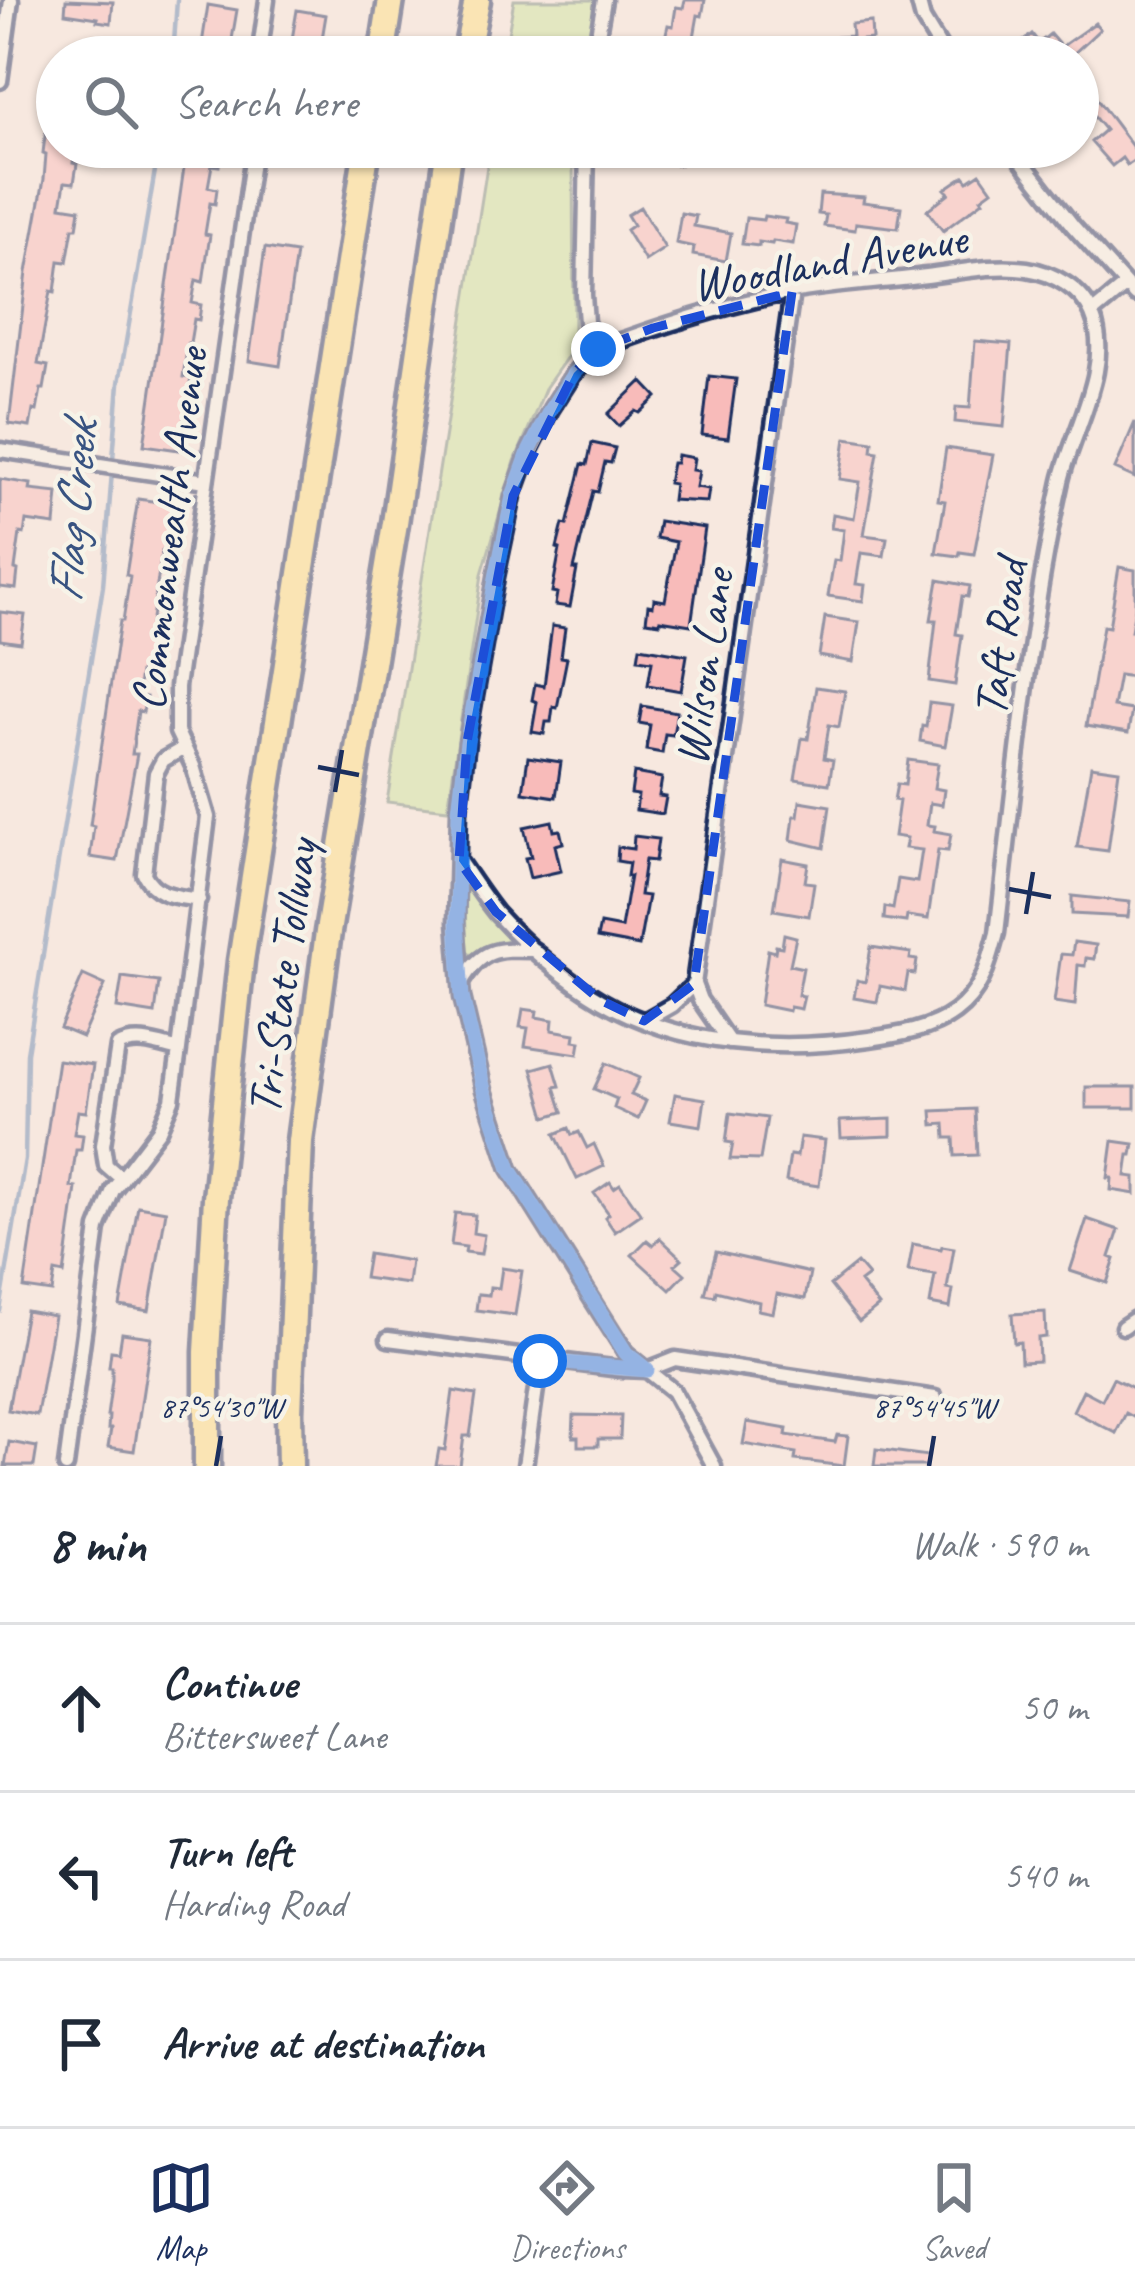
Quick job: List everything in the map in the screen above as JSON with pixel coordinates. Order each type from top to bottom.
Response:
[{"type":"highway","points":[[385,36],[391,0]]},
{"type":"highway","points":[[470,36],[477,0]]},
{"type":"highway","name":"Tri-State Tollway","points":[[207,1466],[207,1352],[216,1198],[241,961],[364,168]]},
{"type":"highway","name":"Tri-State Tollway","points":[[290,1466],[300,1141],[446,168]]},
{"type":"street","points":[[0,81],[11,0]]},
{"type":"street","points":[[262,36],[267,0]]},
{"type":"street","points":[[598,36],[604,0]]},
{"type":"street","points":[[918,0],[933,36]]},
{"type":"street","name":"Commonwealth Avenue","points":[[66,1466],[98,1228],[113,1190],[159,1130],[172,1100],[208,817],[194,766],[177,732],[176,687],[251,168]]},
{"type":"street","points":[[587,168],[584,295],[586,322],[598,349],[574,373],[550,410],[513,496],[467,742],[459,811],[461,983],[484,1090],[510,1169],[626,1353],[673,1391],[714,1466]]},
{"type":"street","points":[[1027,168],[1130,290],[1092,314]]},
{"type":"street","name":"Woodland Avenue","points":[[598,349],[653,328],[792,292],[1004,267],[1058,279],[1075,290],[1092,314]]},
{"type":"street","name":"Wilson Lane","points":[[694,984],[792,292]]},
{"type":"street","name":"Taft Road","points":[[729,1043],[824,1046],[912,1033],[956,1012],[985,979],[998,933],[1034,624],[1062,477],[1098,362],[1092,314]]},
{"type":"street","points":[[0,451],[206,481]]},
{"type":"street","points":[[184,748],[163,760],[156,773],[144,874],[150,887],[162,893],[199,899]]},
{"type":"street","points":[[459,861],[496,912],[600,1000],[644,1021],[729,1043]]},
{"type":"street","points":[[461,983],[480,957],[492,951],[536,950]]},
{"type":"street","points":[[644,1021],[672,1005],[694,984],[729,1043]]},
{"type":"street","points":[[122,1179],[106,1165],[103,1145],[118,1046],[128,1041],[179,1049]]},
{"type":"street","points":[[388,1340],[647,1370],[675,1359],[935,1398]]},
{"type":"street","points":[[525,1466],[540,1361]]},
{"type":"highlighted area","points":[[792,292],[725,766],[694,984],[644,1021],[600,1000],[496,912],[459,861],[467,742],[513,496],[574,373],[598,349],[653,328]]},
{"type":"green space","points":[[514,0],[596,0],[590,36],[508,36]]},
{"type":"green space","points":[[487,168],[573,168],[574,347],[546,387],[515,461],[482,574],[448,809],[387,802]]},
{"type":"green space","points":[[466,882],[511,939],[471,955],[467,952]]},
{"type":"building","points":[[66,0],[113,2],[111,23],[65,13]]},
{"type":"building","points":[[685,0],[705,0],[694,36],[665,36],[668,25],[673,26],[676,7],[683,8]]},
{"type":"building","points":[[208,5],[237,10],[233,36],[203,36]]},
{"type":"building","points":[[297,10],[326,15],[322,36],[293,36]]},
{"type":"building","points":[[871,22],[872,36],[852,36],[851,24]]},
{"type":"building","points":[[1095,23],[1100,29],[1092,36],[1077,36]]},
{"type":"building","points":[[1099,102],[1135,150],[1135,160],[1127,165],[1122,158],[1112,166],[1099,151],[1099,135],[1105,130],[1099,123]]},
{"type":"building","points":[[45,168],[76,168],[74,183],[65,182],[61,206],[80,209],[67,262],[59,261],[55,292],[51,291],[38,364],[48,366],[30,427],[9,424],[27,272]]},
{"type":"building","points":[[184,168],[211,168],[208,187],[217,189],[205,234],[210,235],[203,282],[196,280],[192,303],[201,305],[188,343],[183,377],[191,378],[179,450],[144,445]]},
{"type":"building","points":[[980,173],[992,190],[943,231],[927,210],[949,193],[945,189],[964,176],[968,181]]},
{"type":"building","points":[[820,194],[864,197],[863,202],[901,207],[898,228],[856,223],[855,230],[824,226],[826,215],[818,214]]},
{"type":"building","points":[[640,207],[665,248],[645,261],[626,230],[633,225],[627,215]]},
{"type":"building","points":[[681,213],[696,216],[694,226],[731,233],[726,261],[693,255],[694,247],[676,243]]},
{"type":"building","points":[[764,216],[796,225],[793,244],[742,244],[746,218],[763,220]]},
{"type":"building","points":[[265,248],[296,253],[280,366],[249,361]]},
{"type":"building","points":[[975,341],[1011,344],[1004,427],[955,422],[956,407],[970,408]]},
{"type":"building","points":[[709,376],[736,379],[728,438],[702,435]]},
{"type":"building","points":[[642,381],[657,397],[619,426],[608,414]]},
{"type":"building","points":[[1135,422],[1135,478],[1115,469]]},
{"type":"building","points":[[846,438],[873,442],[872,451],[878,452],[864,535],[887,538],[884,556],[861,553],[856,584],[865,585],[863,601],[828,596],[844,530],[831,528],[833,514],[854,518],[860,482],[840,479]]},
{"type":"building","points":[[592,443],[615,448],[611,463],[605,462],[598,492],[593,491],[570,607],[555,605],[557,548]]},
{"type":"building","points":[[946,448],[993,455],[974,554],[936,553],[945,501],[938,500]]},
{"type":"building","points":[[677,455],[694,458],[692,470],[699,471],[696,487],[709,489],[707,502],[672,500],[674,484],[668,483]]},
{"type":"building","points":[[0,479],[31,484],[30,490],[58,493],[55,525],[26,521],[24,534],[20,533],[16,589],[0,587]]},
{"type":"building","points":[[138,499],[173,504],[151,625],[155,626],[148,673],[140,672],[137,696],[146,697],[143,712],[138,711],[132,754],[137,754],[117,861],[90,857],[94,826],[90,825]]},
{"type":"building","points":[[659,521],[705,528],[691,625],[646,621],[648,605],[653,606],[654,599],[665,601],[676,542],[656,538]]},
{"type":"building","points":[[1119,567],[1135,570],[1131,631],[1135,631],[1135,672],[1134,677],[1119,675],[1113,707],[1132,710],[1128,733],[1086,726],[1103,626],[1109,627]]},
{"type":"building","points":[[938,580],[970,586],[968,597],[962,596],[956,634],[962,635],[955,685],[929,681]]},
{"type":"building","points":[[0,612],[25,615],[21,643],[0,640]]},
{"type":"building","points":[[825,617],[859,622],[853,662],[819,656]]},
{"type":"building","points":[[552,626],[565,628],[561,657],[567,658],[557,708],[553,707],[544,734],[532,732],[537,702],[532,700],[535,684],[544,686]]},
{"type":"building","points":[[640,647],[687,655],[681,691],[648,685],[652,661],[638,659]]},
{"type":"building","points":[[816,687],[845,691],[839,727],[829,725],[824,758],[833,760],[829,784],[795,779],[802,738],[808,739]]},
{"type":"building","points":[[929,703],[952,706],[945,746],[920,741]]},
{"type":"building","points":[[642,706],[677,712],[673,735],[665,734],[662,753],[646,750],[650,725],[639,723]]},
{"type":"building","points":[[528,757],[561,762],[556,797],[523,792]]},
{"type":"building","points":[[908,760],[938,764],[934,788],[944,790],[942,805],[930,803],[927,825],[951,834],[948,851],[938,850],[928,919],[907,916],[906,922],[884,919],[885,907],[893,909],[898,879],[917,882],[922,850],[905,848],[907,838],[894,836],[899,801],[894,800],[897,784],[905,785]]},
{"type":"building","points":[[1091,766],[1119,770],[1108,851],[1077,847]]},
{"type":"building","points":[[634,773],[662,778],[663,814],[636,810],[638,795],[631,794]]},
{"type":"building","points":[[800,801],[830,806],[824,848],[791,840]]},
{"type":"building","points":[[552,821],[563,843],[555,845],[561,871],[530,878],[524,827]]},
{"type":"building","points":[[634,836],[658,839],[655,861],[645,860],[640,895],[648,896],[639,946],[597,938],[600,924],[621,928],[630,876],[629,863],[617,861],[618,847],[633,849]]},
{"type":"building","points":[[782,859],[808,864],[805,882],[814,883],[809,916],[774,910]]},
{"type":"building","points":[[1072,896],[1130,902],[1128,917],[1072,914]]},
{"type":"building","points":[[784,934],[796,937],[790,965],[803,968],[798,995],[804,996],[801,1009],[790,1007],[789,1011],[760,1005],[768,950],[782,947]]},
{"type":"building","points":[[1074,942],[1096,945],[1094,959],[1086,958],[1085,966],[1078,965],[1075,1005],[1054,1002],[1061,954],[1072,955]]},
{"type":"building","points":[[871,947],[911,953],[910,959],[917,960],[915,974],[908,973],[905,991],[880,986],[877,1002],[854,998],[857,980],[865,982]]},
{"type":"building","points":[[83,975],[105,985],[82,1037],[60,1028]]},
{"type":"building","points":[[122,977],[159,982],[155,1014],[117,1008]]},
{"type":"building","points":[[523,1009],[553,1020],[552,1030],[575,1034],[574,1041],[580,1042],[578,1054],[525,1046],[528,1028],[520,1027]]},
{"type":"building","points":[[58,1060],[93,1065],[86,1112],[78,1111],[74,1134],[83,1135],[81,1150],[76,1150],[71,1187],[76,1188],[64,1274],[55,1272],[52,1292],[24,1288]]},
{"type":"building","points":[[553,1063],[563,1112],[546,1117],[532,1069]]},
{"type":"building","points":[[606,1063],[639,1078],[631,1095],[646,1101],[638,1119],[614,1108],[617,1099],[594,1089]]},
{"type":"building","points":[[1086,1087],[1135,1087],[1135,1108],[1086,1108]]},
{"type":"building","points":[[675,1094],[705,1099],[701,1126],[670,1121]]},
{"type":"building","points":[[975,1109],[977,1155],[955,1156],[954,1138],[946,1138],[945,1124],[933,1125],[932,1111]]},
{"type":"building","points":[[730,1113],[767,1118],[760,1160],[730,1159],[733,1143],[726,1142]]},
{"type":"building","points":[[891,1119],[891,1136],[841,1138],[840,1121]]},
{"type":"building","points":[[569,1128],[572,1135],[579,1132],[587,1148],[594,1144],[604,1166],[577,1179],[555,1134]]},
{"type":"building","points":[[800,1137],[825,1140],[819,1186],[786,1181],[790,1155],[797,1156]]},
{"type":"building","points":[[1113,1141],[1134,1144],[1126,1176],[1135,1177],[1135,1194],[1111,1190]]},
{"type":"building","points":[[610,1182],[614,1188],[620,1184],[641,1214],[615,1232],[594,1193]]},
{"type":"building","points":[[138,1206],[166,1211],[149,1311],[120,1306]]},
{"type":"building","points":[[455,1213],[475,1215],[473,1233],[484,1235],[481,1254],[451,1245]]},
{"type":"building","points":[[1087,1219],[1119,1230],[1107,1283],[1070,1271]]},
{"type":"building","points":[[660,1238],[682,1259],[675,1265],[685,1274],[670,1290],[632,1255],[647,1240],[653,1245]]},
{"type":"building","points":[[913,1244],[954,1248],[947,1289],[953,1290],[950,1308],[930,1304],[935,1275],[908,1271]]},
{"type":"building","points":[[716,1252],[810,1273],[805,1299],[777,1294],[773,1313],[758,1310],[759,1302],[716,1291],[715,1296],[705,1294]]},
{"type":"building","points":[[368,1254],[411,1261],[408,1284],[364,1278]]},
{"type":"building","points":[[857,1263],[868,1276],[860,1282],[879,1306],[859,1322],[830,1285]]},
{"type":"building","points":[[502,1268],[522,1271],[515,1315],[476,1310],[478,1294],[489,1295],[490,1287],[499,1288]]},
{"type":"building","points":[[26,1311],[54,1316],[37,1415],[8,1410]]},
{"type":"building","points":[[1045,1312],[1046,1337],[1038,1338],[1039,1361],[1021,1362],[1012,1314]]},
{"type":"building","points":[[122,1333],[151,1337],[134,1451],[108,1447],[109,1367],[111,1351],[119,1352]]},
{"type":"building","points":[[1113,1378],[1135,1389],[1135,1418],[1126,1413],[1116,1433],[1073,1411],[1083,1390],[1102,1400]]},
{"type":"building","points":[[453,1391],[476,1395],[470,1436],[464,1436],[460,1466],[436,1466],[439,1449],[445,1450]]},
{"type":"building","points":[[574,1415],[621,1416],[620,1439],[598,1439],[598,1446],[578,1446],[578,1437],[573,1437]]},
{"type":"building","points":[[747,1422],[787,1429],[786,1435],[835,1442],[837,1435],[848,1436],[844,1466],[795,1460],[796,1453],[743,1444]]},
{"type":"building","points":[[9,1442],[37,1447],[34,1466],[5,1466]]},
{"type":"building","points":[[876,1449],[928,1456],[926,1466],[874,1466]]},
{"type":"waterway","name":"Flag Creek","points":[[174,36],[177,0]]},
{"type":"waterway","name":"Flag Creek","points":[[0,1311],[25,1159],[27,1053],[103,586],[119,383],[155,168]]},
{"type":"route","points":[[540,1361],[647,1370],[626,1353],[510,1169],[484,1090],[462,997],[457,922],[459,811],[480,663],[513,496],[550,410],[574,373],[598,349]]}]
